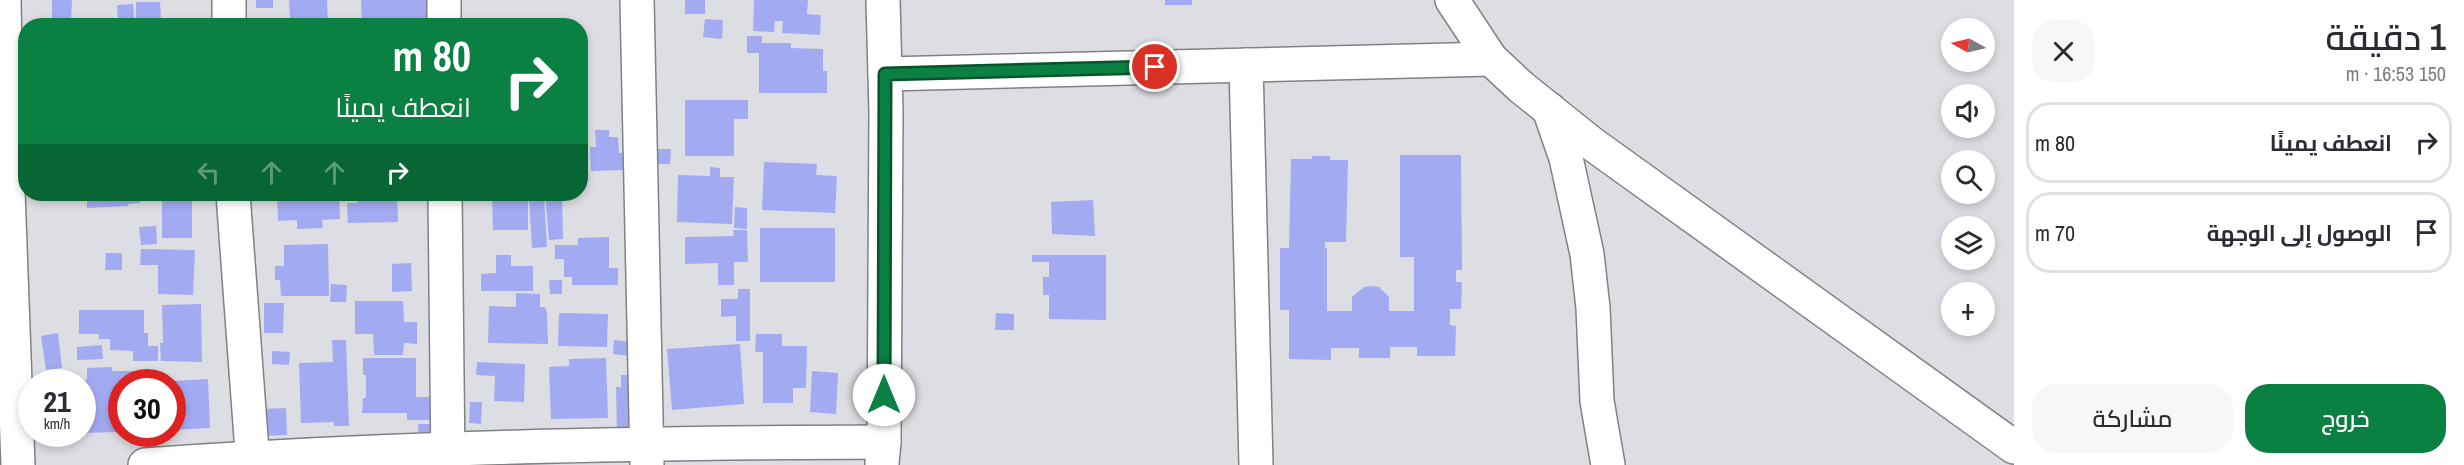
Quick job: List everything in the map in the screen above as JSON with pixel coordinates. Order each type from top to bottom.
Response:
[{"type":"street","points":[[229,0],[229,18]]},
{"type":"street","points":[[444,0],[444,18]]},
{"type":"street","points":[[637,0],[647,454]]},
{"type":"street","points":[[146,465],[647,454],[883,454],[885,74],[883,0]]},
{"type":"street","points":[[1452,0],[1491,59],[1521,87],[1591,143],[2014,447]]},
{"type":"street","points":[[3,3],[18,465]]},
{"type":"street","points":[[885,74],[1491,59]]},
{"type":"street","points":[[1245,65],[1256,465]]},
{"type":"street","points":[[1549,109],[1566,158],[1587,254],[1593,308],[1598,401],[1608,465]]},
{"type":"street","points":[[234,201],[253,461]]},
{"type":"street","points":[[445,201],[447,458]]},
{"type":"building","points":[[52,0],[72,0],[71,18],[52,18]]},
{"type":"building","points":[[256,0],[273,0],[273,8],[256,8]]},
{"type":"building","points":[[289,0],[327,0],[328,18],[290,18]]},
{"type":"building","points":[[361,0],[431,0],[432,18],[362,18]]},
{"type":"building","points":[[685,0],[705,0],[705,14],[685,14]]},
{"type":"building","points":[[754,0],[808,0],[807,14],[821,15],[820,35],[782,33],[783,21],[775,21],[774,32],[753,31]]},
{"type":"building","points":[[1165,0],[1192,0],[1192,5],[1165,5]]},
{"type":"building","points":[[136,2],[160,2],[161,18],[136,18]]},
{"type":"building","points":[[133,4],[134,18],[118,18],[117,5]]},
{"type":"building","points":[[705,19],[723,20],[722,39],[703,37]]},
{"type":"building","points":[[747,36],[762,36],[762,43],[791,43],[791,48],[823,49],[823,71],[827,71],[827,93],[759,93],[759,53],[747,53]]},
{"type":"building","points":[[685,100],[748,100],[748,119],[734,119],[734,156],[685,156]]},
{"type":"building","points":[[595,130],[609,130],[609,137],[618,137],[619,153],[628,152],[628,170],[591,171],[590,147],[596,147]]},
{"type":"building","points":[[657,149],[671,149],[670,164],[656,164]]},
{"type":"building","points":[[1400,155],[1461,155],[1462,270],[1456,270],[1456,282],[1462,282],[1461,309],[1450,309],[1450,325],[1456,326],[1455,356],[1417,356],[1417,347],[1390,347],[1390,358],[1359,358],[1359,348],[1331,348],[1331,360],[1289,359],[1289,310],[1280,310],[1280,248],[1289,248],[1291,159],[1330,156],[1330,160],[1348,160],[1346,242],[1325,242],[1325,248],[1327,248],[1327,311],[1352,311],[1352,297],[1364,287],[1371,286],[1379,287],[1389,297],[1389,311],[1414,311],[1414,257],[1400,257]]},
{"type":"building","points":[[764,162],[817,164],[816,175],[837,176],[835,213],[762,210]]},
{"type":"building","points":[[710,167],[720,168],[720,177],[734,177],[732,224],[677,222],[678,175],[710,176]]},
{"type":"building","points":[[1093,200],[1095,236],[1052,234],[1051,202]]},
{"type":"building","points":[[87,201],[140,201],[140,203],[128,204],[128,206],[87,208]]},
{"type":"building","points":[[162,201],[192,201],[192,238],[162,238]]},
{"type":"building","points":[[277,201],[339,201],[340,219],[322,220],[323,228],[297,229],[297,220],[278,221]]},
{"type":"building","points":[[357,201],[397,201],[398,222],[348,223],[347,203],[357,203]]},
{"type":"building","points":[[492,201],[528,201],[528,230],[493,230]]},
{"type":"building","points":[[529,201],[544,201],[547,247],[532,248]]},
{"type":"building","points":[[546,201],[562,201],[563,239],[549,240]]},
{"type":"building","points":[[735,207],[747,208],[747,229],[734,228]]},
{"type":"building","points":[[156,226],[157,244],[141,245],[139,227]]},
{"type":"building","points":[[760,228],[835,228],[835,282],[760,282]]},
{"type":"building","points":[[733,230],[747,230],[748,262],[734,262],[734,285],[718,285],[718,263],[685,264],[685,237],[734,236]]},
{"type":"building","points":[[609,237],[609,268],[618,268],[618,285],[572,285],[572,277],[564,277],[564,259],[555,259],[555,245],[578,245],[578,238]]},
{"type":"building","points":[[328,244],[329,296],[281,296],[280,280],[275,280],[275,266],[284,266],[284,245]]},
{"type":"building","points":[[141,249],[195,250],[193,295],[158,294],[158,265],[140,265]]},
{"type":"building","points":[[106,253],[122,253],[122,270],[105,270]]},
{"type":"building","points":[[496,255],[511,255],[511,266],[533,266],[533,291],[481,291],[481,274],[496,273]]},
{"type":"building","points":[[1032,255],[1106,255],[1106,320],[1049,319],[1049,295],[1043,295],[1043,277],[1049,277],[1049,262],[1032,262]]},
{"type":"building","points":[[411,263],[412,291],[392,292],[392,264]]},
{"type":"building","points":[[549,280],[562,280],[562,294],[550,294]]},
{"type":"building","points":[[331,284],[347,285],[346,302],[330,302]]},
{"type":"building","points":[[738,289],[750,289],[750,341],[736,341],[736,316],[721,317],[721,299],[738,299]]},
{"type":"building","points":[[516,293],[540,294],[540,307],[545,307],[547,313],[548,344],[488,343],[489,306],[516,307]]},
{"type":"building","points":[[355,301],[403,301],[404,322],[417,322],[417,344],[404,343],[403,355],[374,355],[373,334],[355,334]]},
{"type":"building","points":[[264,303],[284,303],[283,333],[264,333]]},
{"type":"building","points":[[201,304],[202,362],[161,361],[162,305]]},
{"type":"building","points":[[79,310],[144,310],[144,333],[148,333],[148,346],[158,346],[158,361],[133,361],[133,351],[110,350],[110,339],[99,339],[99,334],[79,334]]},
{"type":"building","points":[[559,313],[608,314],[607,347],[558,346]]},
{"type":"building","points":[[996,313],[1014,314],[1014,330],[995,330]]},
{"type":"building","points":[[58,333],[62,368],[46,369],[41,336]]},
{"type":"building","points":[[756,334],[782,334],[782,346],[807,346],[806,388],[793,388],[793,403],[763,403],[763,352],[755,352]]},
{"type":"building","points":[[332,340],[346,340],[349,426],[334,426],[334,422],[301,423],[299,363],[333,362]]},
{"type":"building","points":[[614,340],[633,342],[631,356],[613,354]]},
{"type":"building","points":[[740,344],[744,404],[672,410],[667,349]]},
{"type":"building","points":[[102,345],[103,359],[77,360],[77,347]]},
{"type":"building","points":[[272,351],[290,352],[289,365],[272,364]]},
{"type":"building","points":[[363,358],[416,358],[416,397],[431,397],[430,420],[407,420],[407,413],[362,413],[363,398],[366,398]]},
{"type":"building","points":[[606,358],[608,418],[551,419],[549,367],[569,366],[569,359]]},
{"type":"building","points":[[477,362],[525,364],[524,402],[494,401],[495,376],[476,375]]},
{"type":"building","points":[[112,367],[108,369],[108,432],[96,433],[96,369],[87,368]]},
{"type":"building","points":[[812,371],[838,373],[836,414],[810,412]]},
{"type":"building","points":[[621,375],[632,375],[641,435],[617,435],[616,387],[621,387]]},
{"type":"building","points":[[208,379],[210,428],[186,429],[186,380]]},
{"type":"building","points":[[470,402],[482,402],[481,424],[469,423]]},
{"type":"building","points":[[286,408],[287,435],[262,436],[261,409]]},
{"type":"building","points":[[418,424],[433,424],[434,441],[419,441]]},
{"type":"route","points":[[884,395],[885,74],[1155,67]]}]
